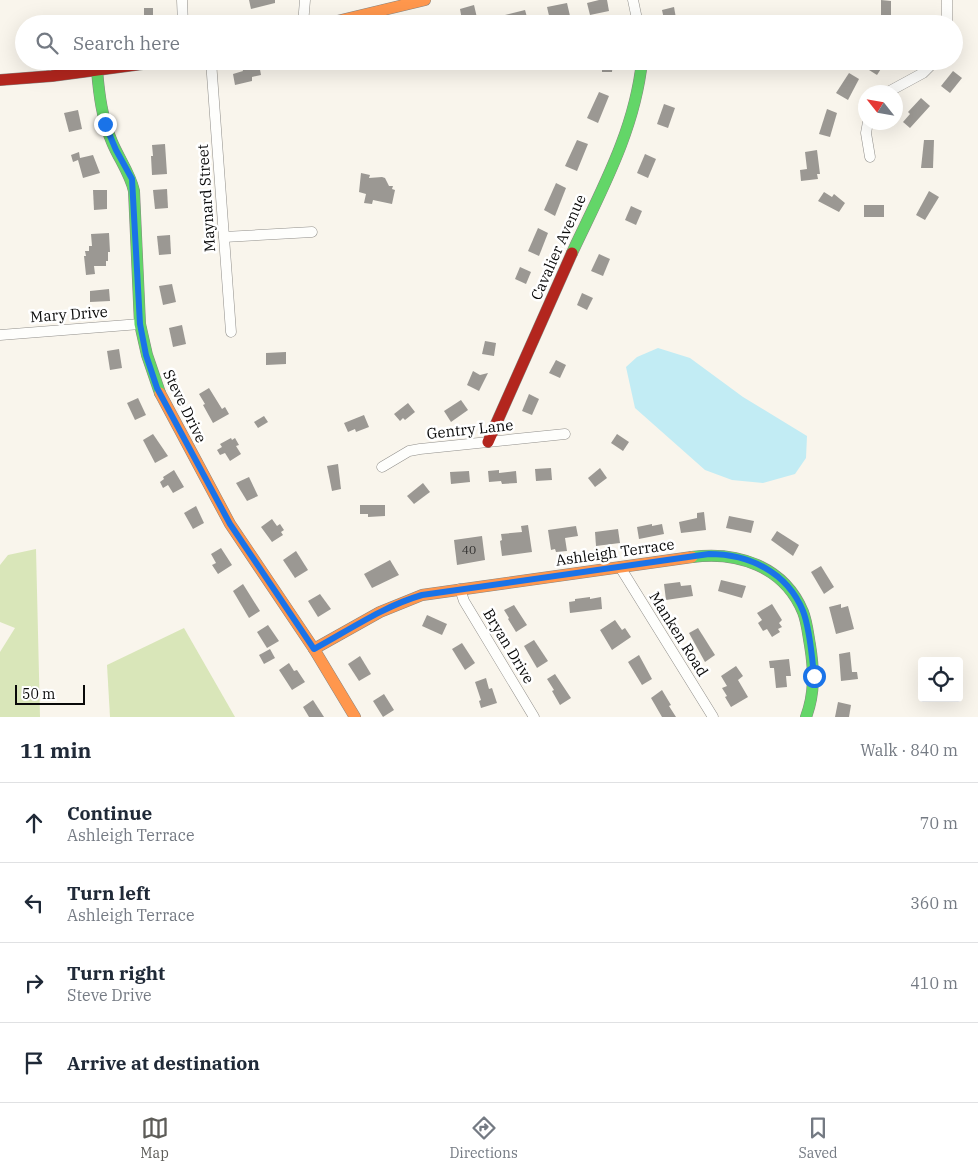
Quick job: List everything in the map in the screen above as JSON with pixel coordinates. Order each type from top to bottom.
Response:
[{"type":"street","points":[[182,0],[183,15]]},
{"type":"street","points":[[303,15],[304,0]]},
{"type":"street","points":[[362,15],[425,0]]},
{"type":"street","points":[[633,0],[636,15]]},
{"type":"street","points":[[947,0],[947,15]]},
{"type":"street","points":[[0,80],[97,70]]},
{"type":"street","name":"Steve Drive","points":[[97,70],[99,94],[105,124],[116,150],[132,179],[140,324],[146,355],[157,388],[230,524],[314,649],[355,717]]},
{"type":"street","name":"Maynard Street","points":[[212,70],[231,332]]},
{"type":"street","name":"Cavalier Avenue","points":[[488,442],[615,158],[635,108],[642,70]]},
{"type":"street","points":[[901,85],[926,70]]},
{"type":"street","points":[[867,130],[870,157]]},
{"type":"street","points":[[224,238],[312,232]]},
{"type":"street","name":"Mary Drive","points":[[0,335],[140,324]]},
{"type":"street","name":"Gentry Lane","points":[[382,467],[409,451],[420,449],[565,434]]},
{"type":"street","name":"Ashleigh Terrace","points":[[314,649],[408,599],[422,595],[709,554],[725,554],[751,561],[776,574],[795,596],[803,612],[814,676],[811,704],[806,717]]},
{"type":"street","name":"Manken Road","points":[[620,567],[713,717]]},
{"type":"street","name":"Bryan Drive","points":[[460,589],[468,608],[534,717]]},
{"type":"green space","points":[[36,549],[40,717],[0,717],[0,652],[15,628],[0,622],[0,565],[8,555]]},
{"type":"green space","points":[[184,628],[235,717],[110,717],[107,665]]},
{"type":"water","points":[[658,348],[690,358],[743,397],[807,436],[806,458],[795,474],[763,483],[732,480],[705,470],[635,408],[626,367],[637,357]]},
{"type":"building","points":[[249,0],[275,0],[275,3],[251,9]]},
{"type":"building","points":[[607,0],[609,11],[590,15],[587,3]]},
{"type":"building","points":[[881,0],[891,1],[891,15],[881,15]]},
{"type":"building","points":[[567,3],[570,15],[549,15],[547,7]]},
{"type":"building","points":[[474,5],[476,15],[461,15],[460,9]]},
{"type":"building","points":[[674,7],[675,15],[663,15],[662,10]]},
{"type":"building","points":[[144,8],[153,8],[153,15],[144,15]]},
{"type":"building","points":[[525,10],[526,15],[505,15]]},
{"type":"building","points":[[260,70],[261,75],[252,77],[252,81],[235,85],[233,74],[243,71]]},
{"type":"building","points":[[602,70],[612,70],[612,72],[602,72]]},
{"type":"building","points":[[869,70],[880,70],[877,75]]},
{"type":"building","points":[[953,71],[962,78],[950,93],[941,86]]},
{"type":"building","points":[[849,73],[859,79],[848,100],[836,93]]},
{"type":"building","points":[[599,92],[609,96],[598,123],[587,118]]},
{"type":"building","points":[[921,98],[930,106],[910,128],[903,122],[910,114],[908,112]]},
{"type":"building","points":[[664,104],[675,108],[668,128],[657,124]]},
{"type":"building","points":[[827,109],[837,113],[830,137],[819,134]]},
{"type":"building","points":[[78,110],[82,129],[69,132],[64,113]]},
{"type":"building","points":[[577,140],[588,144],[577,171],[565,166]]},
{"type":"building","points":[[924,140],[934,140],[933,168],[921,168]]},
{"type":"building","points":[[165,144],[167,174],[152,175],[152,145]]},
{"type":"building","points":[[817,150],[820,174],[817,174],[818,179],[801,181],[800,170],[807,169],[805,152]]},
{"type":"building","points":[[79,152],[80,158],[93,155],[100,173],[83,178],[78,160],[73,162],[71,155]]},
{"type":"building","points":[[645,154],[656,159],[648,178],[637,173]]},
{"type":"building","points":[[361,173],[370,175],[369,178],[385,178],[389,186],[393,186],[392,189],[395,190],[392,204],[373,200],[372,204],[364,203],[366,194],[359,192]]},
{"type":"building","points":[[556,183],[566,188],[555,216],[544,210]]},
{"type":"building","points":[[167,189],[168,208],[155,209],[153,190]]},
{"type":"building","points":[[93,190],[107,190],[107,209],[94,210]]},
{"type":"building","points":[[929,191],[939,197],[925,220],[916,215]]},
{"type":"building","points":[[824,192],[832,197],[834,194],[845,203],[839,212],[818,201]]},
{"type":"building","points":[[864,205],[884,205],[884,217],[864,217]]},
{"type":"building","points":[[631,206],[642,211],[636,225],[625,220]]},
{"type":"building","points":[[538,228],[548,233],[539,256],[528,251]]},
{"type":"building","points":[[109,233],[110,252],[108,252],[106,266],[94,266],[95,274],[86,275],[84,256],[86,256],[85,251],[89,251],[89,246],[92,246],[91,234]]},
{"type":"building","points":[[170,235],[171,254],[159,255],[157,236]]},
{"type":"building","points":[[599,254],[610,259],[603,276],[591,271]]},
{"type":"building","points":[[520,267],[531,272],[526,284],[515,279]]},
{"type":"building","points":[[172,284],[176,302],[163,305],[159,286]]},
{"type":"building","points":[[109,289],[110,301],[90,302],[90,291]]},
{"type":"building","points":[[582,293],[593,298],[587,310],[577,305]]},
{"type":"building","points":[[182,325],[186,344],[173,347],[169,328]]},
{"type":"building","points":[[485,341],[496,343],[494,356],[482,354]]},
{"type":"building","points":[[119,349],[122,368],[110,370],[107,351]]},
{"type":"building","points":[[286,352],[286,364],[266,365],[266,353]]},
{"type":"building","points":[[556,360],[566,365],[560,378],[549,373]]},
{"type":"building","points":[[473,371],[480,375],[488,373],[479,391],[467,385]]},
{"type":"building","points":[[209,388],[222,409],[225,407],[229,414],[213,423],[199,394]]},
{"type":"building","points":[[529,394],[539,399],[532,415],[522,411]]},
{"type":"building","points":[[138,398],[146,415],[135,420],[127,403]]},
{"type":"building","points":[[461,400],[468,410],[451,422],[444,411]]},
{"type":"building","points":[[408,403],[415,412],[405,420],[403,418],[400,421],[394,414]]},
{"type":"building","points":[[364,415],[369,427],[356,432],[355,429],[348,432],[344,423]]},
{"type":"building","points":[[264,416],[268,422],[258,428],[254,422]]},
{"type":"building","points":[[153,434],[168,456],[155,463],[143,440]]},
{"type":"building","points":[[617,434],[629,442],[623,451],[611,443]]},
{"type":"building","points":[[231,438],[232,440],[235,438],[239,445],[236,446],[241,454],[230,461],[225,453],[220,455],[217,450],[222,447],[220,444]]},
{"type":"building","points":[[338,464],[341,489],[332,491],[327,466]]},
{"type":"building","points":[[551,468],[552,480],[536,481],[535,469]]},
{"type":"building","points":[[600,468],[607,478],[595,487],[588,478]]},
{"type":"building","points":[[174,470],[184,487],[173,493],[168,485],[163,488],[160,482],[164,479],[163,477]]},
{"type":"building","points":[[499,470],[499,473],[516,471],[517,483],[502,484],[501,481],[489,482],[488,471]]},
{"type":"building","points":[[469,471],[470,482],[451,484],[450,472]]},
{"type":"building","points":[[249,477],[258,496],[247,501],[236,483]]},
{"type":"building","points":[[423,483],[430,492],[414,504],[407,496]]},
{"type":"building","points":[[360,505],[385,505],[385,516],[368,517],[368,514],[360,514]]},
{"type":"building","points":[[196,506],[204,523],[193,529],[184,513]]},
{"type":"building","points":[[704,512],[706,530],[681,533],[679,522],[697,518],[697,513]]},
{"type":"building","points":[[729,516],[754,521],[751,533],[726,528]]},
{"type":"building","points":[[272,519],[277,526],[280,524],[284,530],[281,532],[283,535],[272,542],[261,527]]},
{"type":"building","points":[[652,524],[652,526],[662,524],[664,534],[639,539],[637,527]]},
{"type":"building","points":[[528,525],[532,552],[502,556],[501,534],[522,532],[521,526]]},
{"type":"building","points":[[576,526],[578,536],[565,538],[567,551],[556,552],[555,549],[551,550],[548,530]]},
{"type":"building","points":[[618,529],[620,543],[596,546],[595,532]]},
{"type":"building","points":[[777,531],[799,545],[793,556],[771,540]]},
{"type":"building","points":[[482,536],[485,560],[457,565],[454,540]]},
{"type":"building","points":[[221,548],[232,565],[218,574],[212,565],[216,563],[211,554]]},
{"type":"building","points":[[296,551],[308,570],[295,578],[283,560]]},
{"type":"building","points":[[390,560],[399,575],[372,588],[364,574]]},
{"type":"building","points":[[821,566],[834,587],[824,594],[811,572]]},
{"type":"building","points":[[721,580],[746,586],[742,598],[718,591]]},
{"type":"building","points":[[680,582],[681,586],[691,585],[693,596],[666,600],[664,584]]},
{"type":"building","points":[[243,584],[260,611],[249,618],[233,591]]},
{"type":"building","points":[[320,594],[331,609],[318,617],[308,601]]},
{"type":"building","points":[[590,597],[590,599],[601,597],[602,609],[570,613],[569,602],[575,601],[575,599]]},
{"type":"building","points":[[772,604],[782,620],[779,623],[782,627],[778,629],[780,632],[772,637],[767,629],[763,631],[758,623],[762,620],[757,613]]},
{"type":"building","points":[[841,604],[841,608],[848,606],[854,629],[836,634],[829,607]]},
{"type":"building","points":[[514,605],[527,625],[516,632],[504,610]]},
{"type":"building","points":[[427,615],[447,624],[442,635],[422,626]]},
{"type":"building","points":[[615,620],[622,630],[625,628],[631,637],[612,650],[600,630]]},
{"type":"building","points":[[268,625],[279,641],[267,648],[257,632]]},
{"type":"building","points":[[698,628],[715,655],[705,662],[689,633]]},
{"type":"building","points":[[534,640],[548,661],[537,668],[524,646]]},
{"type":"building","points":[[462,643],[475,663],[465,670],[452,649]]},
{"type":"building","points":[[270,649],[275,658],[264,664],[259,655]]},
{"type":"building","points":[[850,652],[852,672],[857,672],[858,679],[841,681],[839,654]]},
{"type":"building","points":[[639,655],[652,679],[642,685],[628,662]]},
{"type":"building","points":[[360,656],[371,674],[359,681],[348,664]]},
{"type":"building","points":[[789,659],[791,676],[786,676],[787,687],[776,688],[774,668],[770,668],[769,661]]},
{"type":"building","points":[[289,663],[294,671],[297,670],[305,682],[292,690],[279,670]]},
{"type":"building","points":[[736,666],[743,676],[738,680],[748,697],[731,707],[722,688],[727,686],[721,676]]},
{"type":"building","points":[[555,674],[571,698],[560,705],[547,679]]},
{"type":"building","points":[[486,678],[489,689],[492,688],[497,703],[481,708],[479,701],[481,700],[475,682]]},
{"type":"building","points":[[662,690],[676,717],[662,717],[651,698]]},
{"type":"building","points":[[384,694],[394,710],[383,717],[373,701]]},
{"type":"building","points":[[313,700],[324,717],[309,717],[303,707]]},
{"type":"building","points":[[838,702],[851,705],[849,717],[835,717]]},
{"type":"traffic: fast","points":[[97,70],[103,115],[134,191],[140,324],[147,355],[160,393]]},
{"type":"traffic: fast","points":[[572,253],[605,183],[624,136],[632,111],[641,70]]},
{"type":"traffic: fast","points":[[692,557],[726,557],[757,565],[784,583],[795,596],[806,620],[812,663],[813,681],[806,717]]},
{"type":"traffic: slow","points":[[362,15],[425,0]]},
{"type":"traffic: slow","points":[[160,393],[230,524],[314,649],[355,717]]},
{"type":"traffic: slow","points":[[314,649],[380,612],[422,595],[692,557]]},
{"type":"traffic: jam","points":[[0,80],[97,70]]},
{"type":"traffic: jam","points":[[488,442],[572,253]]},
{"type":"route","points":[[105,124],[111,141],[132,179],[140,324],[146,355],[157,388],[230,524],[314,649],[384,610],[422,595],[709,554],[725,554],[751,561],[776,574],[795,596],[803,612],[814,676]]}]
